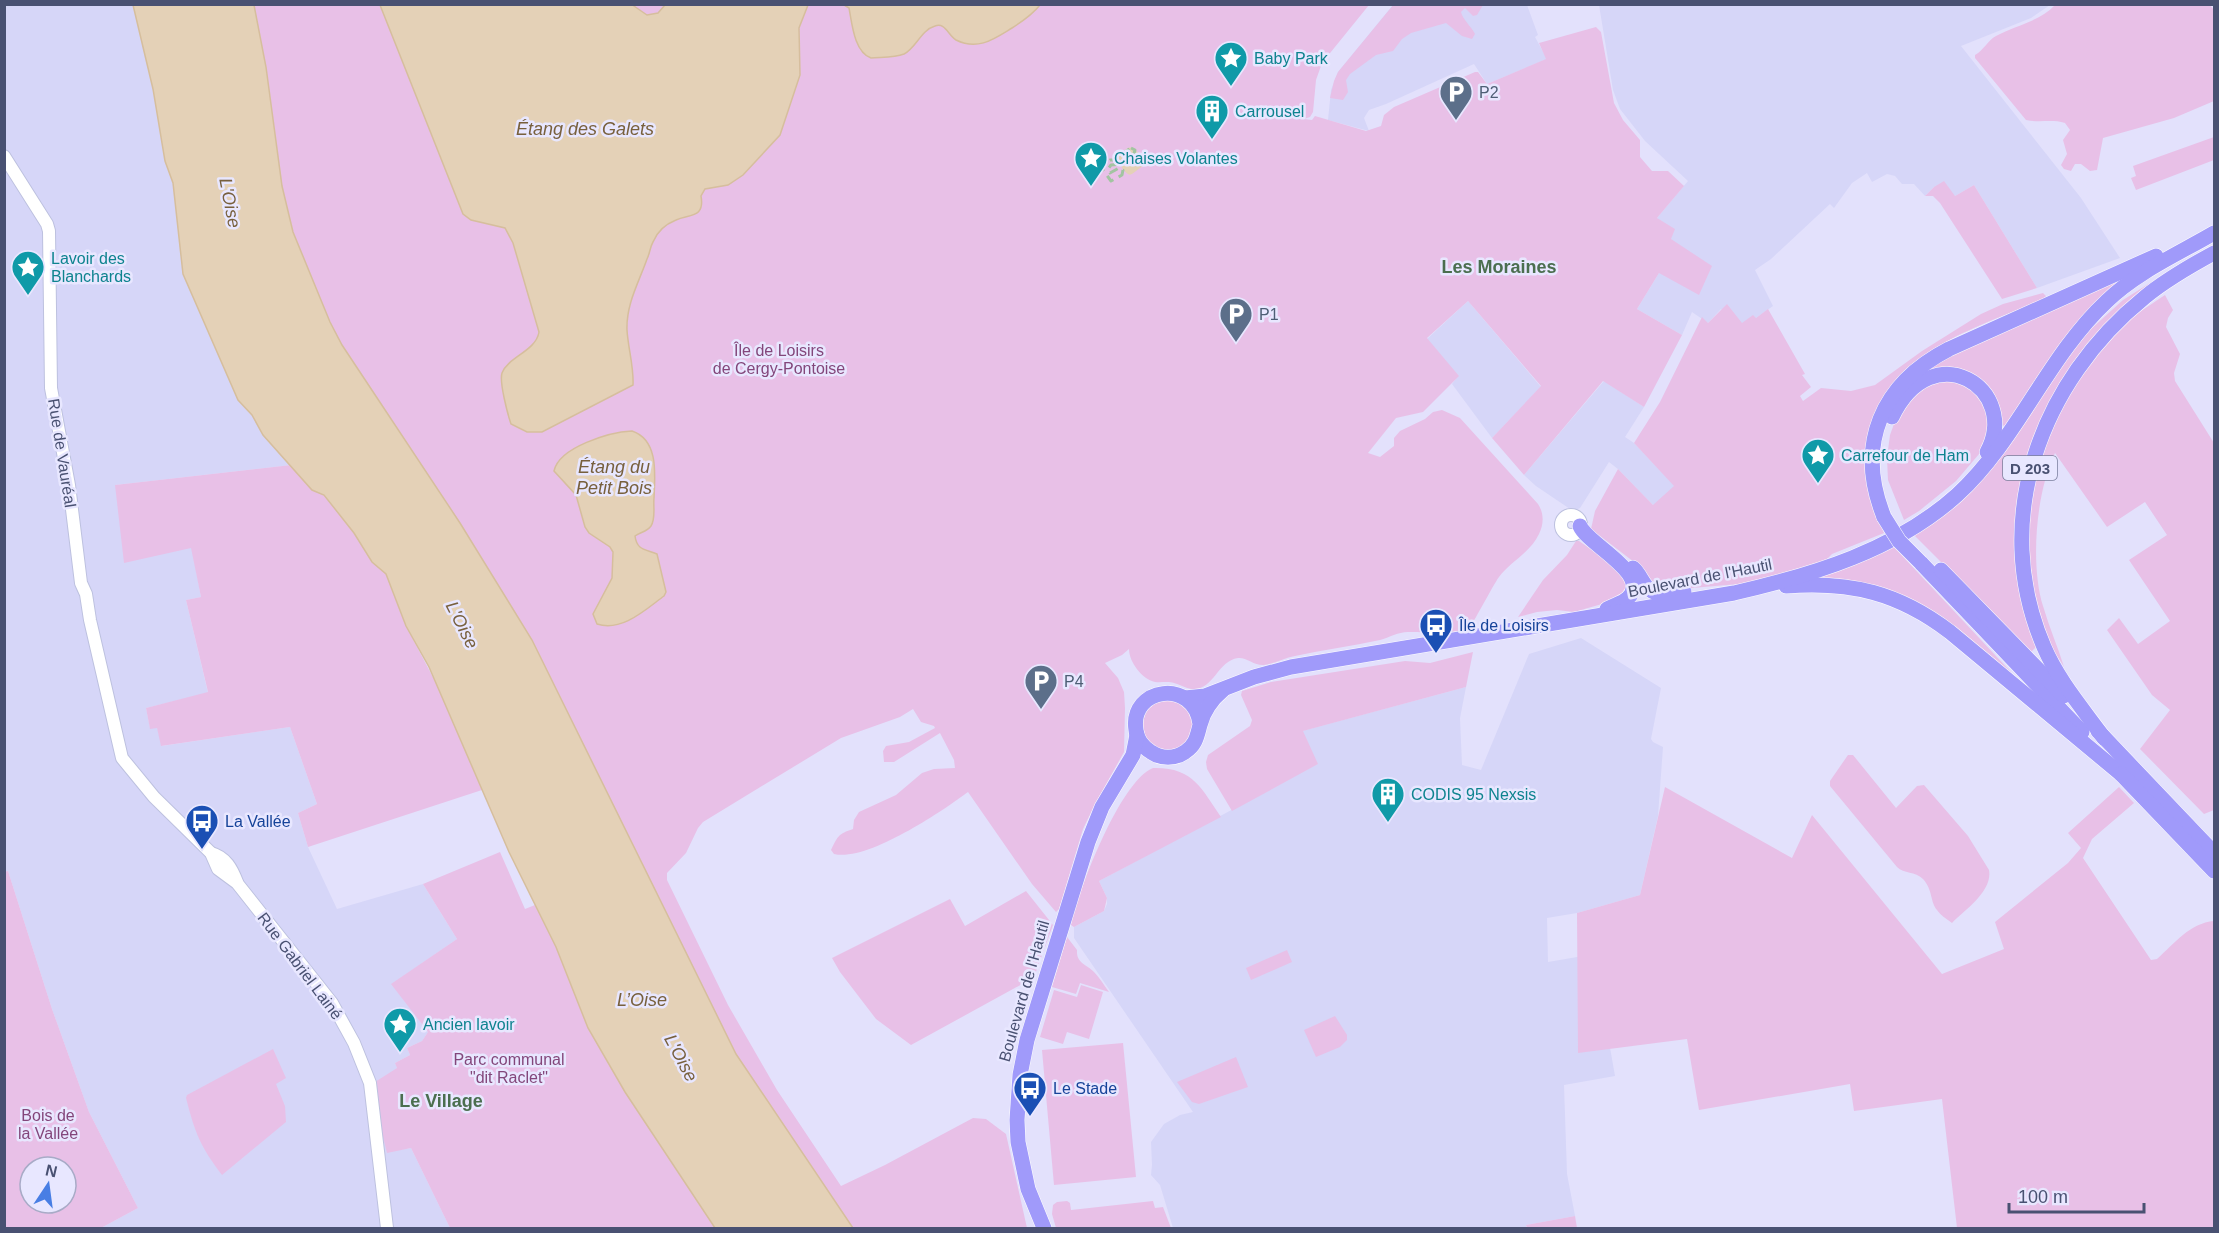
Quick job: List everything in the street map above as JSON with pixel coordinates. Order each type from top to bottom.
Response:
[{"type":"main road","name":"Boulevard de l'Hautil","points":[[1185,698],[1200,697],[1280,670],[1736,592],[1812,572],[1879,547],[1930,517],[1965,488],[1990,459],[2059,357],[2106,301],[2128,283],[2214,232]]},
{"type":"main road","name":"D 203","points":[[2214,232],[1950,349],[1912,372],[1890,399],[1876,432],[1873,475],[1875,492],[1889,515],[1899,541],[1923,559],[2214,872]]},
{"type":"main road","name":"Boulevard de l'Hautil","points":[[2085,325],[2136,286],[2214,246]]},
{"type":"main road","name":"D 203","points":[[2214,253],[2184,269],[2145,296],[2092,350],[2071,379],[2049,419],[2028,477],[2022,512],[2021,554],[2031,613],[2050,661],[2061,680],[2104,738],[2214,853]]},
{"type":"main road","name":"D 203","points":[[1889,515],[1882,456],[1887,430],[1905,395],[1922,381],[1934,375],[1952,375],[1973,384],[1986,397],[1994,415],[1996,427],[1993,439],[1965,488]]},
{"type":"main road","points":[[1578,530],[1608,553],[1636,570],[1649,589],[1658,594],[1711,590],[1736,592],[1831,584],[1871,591],[1910,605],[1950,632],[2127,779]]},
{"type":"main road","points":[[1589,617],[1625,601],[1633,591],[1634,585],[1630,575],[1608,553]]},
{"type":"main road","points":[[1923,559],[2104,738]]},
{"type":"main road","name":"Boulevard de l'Hautil","points":[[1200,724],[1209,704],[1223,690]]},
{"type":"main road","points":[[1162,693],[1174,694],[1185,698],[1194,706],[1200,724],[1196,741],[1188,750],[1173,757],[1156,755],[1143,747],[1137,735],[1136,717],[1146,701],[1162,693]]},
{"type":"main road","name":"Boulevard de l'Hautil","points":[[1044,1228],[1028,1189],[1018,1142],[1017,1120],[1021,1066],[1088,842],[1102,807],[1124,772],[1135,749],[1137,735]]},
{"type":"main road","name":"Boulevard de l'Hautil","points":[[1124,772],[1136,763],[1156,755]]},
{"type":"street","name":"Rue de Vauréal","points":[[4,156],[47,224],[49,231],[51,388],[69,485],[81,583],[86,594],[88,613],[122,758]]},
{"type":"street","name":"Rue Gabriel Lainé","points":[[122,758],[154,797],[211,854],[224,859],[230,866],[237,883],[332,1003],[344,1023],[362,1062],[373,1098],[387,1228]]},
{"type":"shaded area","points":[[5,5],[133,5],[153,89],[165,161],[173,183],[183,274],[238,400],[252,415],[263,435],[291,465],[115,485],[192,548],[201,597],[186,600],[208,693],[146,708],[150,728],[157,727],[162,746],[290,727],[317,804],[298,813],[308,847],[337,909],[423,884],[457,939],[392,984],[428,1032],[422,1041],[407,1048],[410,1055],[395,1063],[397,1067],[387,1152],[411,1148],[450,1228],[101,1228],[138,1208],[89,1112],[52,1009],[8,871],[5,872]]},
{"type":"shaded area","points":[[1393,5],[1527,5],[1538,35],[1535,37],[1547,59],[1487,84],[1474,64],[1369,110],[1364,118],[1369,131],[1328,120],[1331,90],[1338,72]]},
{"type":"shaded area","points":[[1599,5],[2050,5],[2031,18],[1961,46],[2081,198],[2120,258],[2037,288],[1974,185],[1955,196],[1934,187],[1925,196],[1914,184],[1902,184],[1895,176],[1887,174],[1872,182],[1867,173],[1852,183],[1834,208],[1830,204],[1771,259],[1755,270],[1773,306],[1756,318],[1742,324],[1721,309],[1708,323],[1692,312],[1682,335],[1637,309],[1659,273],[1671,239],[1657,218],[1688,181],[1645,141],[1620,109],[1613,90]]},
{"type":"shaded area","points":[[1468,301],[1541,387],[1492,438],[1452,384],[1458,376],[1427,339]]},
{"type":"shaded area","points":[[1604,381],[1644,407],[1625,437],[1634,443],[1675,486],[1654,506],[1609,462],[1580,508],[1573,511],[1524,475]]},
{"type":"shaded area","points":[[1581,638],[1661,688],[1651,739],[1663,747],[1658,816],[1640,895],[1577,913],[1547,918],[1548,962],[1583,956],[1609,1042],[1615,1076],[1564,1085],[1567,1174],[1575,1216],[1526,1225],[1526,1228],[1173,1228],[1160,1185],[1151,1175],[1151,1142],[1164,1124],[1180,1115],[1193,1112],[1074,938],[1074,927],[1104,911],[1107,898],[1099,881],[1317,764],[1302,731],[1466,687],[1460,718],[1462,765],[1481,770],[1529,654]]},
{"type":"green space","points":[[1394,4],[1483,5],[1477,15],[1473,16],[1465,8],[1461,12],[1475,34],[1472,39],[1462,36],[1446,23],[1411,33],[1402,39],[1393,51],[1376,55],[1350,74],[1346,80],[1348,92],[1343,100],[1330,98],[1338,72]]},
{"type":"green space","points":[[2209,4],[2214,10],[2214,101],[2174,118],[2103,138],[2097,170],[2090,171],[2081,164],[2075,164],[2071,171],[2064,169],[2061,165],[2067,154],[2063,140],[2070,130],[2065,123],[2026,120],[1975,58],[1975,55],[1993,38],[2035,19],[2055,5]]},
{"type":"green space","name":"Île de Loisirs de Cergy-Pontoise","points":[[254,5],[1369,5],[1322,63],[1316,80],[1313,112],[1310,117],[1304,119],[1312,120],[1315,116],[1366,131],[1381,126],[1384,115],[1394,107],[1475,72],[1478,72],[1487,84],[1546,59],[1539,43],[1596,27],[1601,32],[1614,103],[1623,120],[1640,140],[1640,157],[1652,171],[1668,171],[1684,186],[1657,218],[1675,229],[1671,239],[1712,266],[1699,295],[1659,273],[1637,309],[1682,335],[1644,407],[1603,381],[1524,475],[1492,438],[1541,386],[1468,301],[1427,338],[1459,376],[1423,412],[1396,418],[1368,453],[1380,457],[1394,446],[1394,438],[1400,431],[1425,419],[1433,412],[1442,410],[1460,418],[1538,504],[1542,522],[1541,530],[1535,540],[1526,552],[1499,577],[1471,626],[1464,630],[1402,632],[1380,640],[1295,656],[1264,665],[1238,658],[1225,664],[1205,685],[1191,689],[1172,682],[1150,680],[1141,674],[1134,664],[1129,649],[1105,663],[1118,678],[1124,692],[1124,752],[1083,829],[1059,909],[1056,912],[1032,884],[968,792],[922,823],[884,843],[848,854],[834,854],[831,850],[839,836],[853,829],[854,820],[859,812],[896,795],[922,773],[934,769],[955,768],[954,760],[940,733],[894,762],[884,762],[883,751],[886,746],[909,742],[935,728],[921,722],[913,709],[900,717],[841,738],[703,822],[686,853],[667,873],[667,880],[728,1005],[777,1090],[841,1186],[973,1118],[986,1119],[1006,1134],[1027,1228],[853,1228],[736,1054],[532,640],[460,523],[342,345],[330,322],[293,232],[282,186],[266,67]]},
{"type":"green space","points":[[2214,137],[2214,160],[2136,190],[2131,178],[2136,176],[2133,166]]},
{"type":"green space","points":[[1944,181],[1955,196],[1974,185],[2037,288],[2002,299],[1940,203],[1933,196],[1925,196]]},
{"type":"green space","points":[[2172,269],[2127,306],[2026,462],[2015,524],[2016,566],[2023,604],[2036,647],[2031,652],[1914,535],[1929,525],[2091,329],[2123,300]]},
{"type":"green space","points":[[2132,272],[2006,426],[2000,425],[1981,384],[1916,376],[1935,362]]},
{"type":"green space","points":[[2043,293],[2046,296],[2043,299],[1976,327],[1929,352],[1909,367],[1893,384],[1882,403],[1880,414],[1877,517],[1884,533],[1832,554],[1825,561],[1800,569],[1739,584],[1668,590],[1657,587],[1634,562],[1591,529],[1595,511],[1618,469],[1653,505],[1674,486],[1634,443],[1660,402],[1702,317],[1708,323],[1727,304],[1742,323],[1753,315],[1756,318],[1768,309],[1805,374],[1802,375],[1811,387],[1800,396],[1803,401],[1821,388],[1851,391],[1875,385],[1922,351],[1981,314],[2003,304]]},
{"type":"green space","points":[[2165,295],[2173,310],[2166,327],[2180,354],[2174,373],[2175,381],[2214,443],[2214,810],[2204,814],[2140,749],[2170,710],[2152,695],[2107,630],[2119,618],[2138,644],[2170,621],[2129,560],[2167,535],[2145,502],[2107,527],[2055,453],[2048,469],[2039,507],[2036,549],[2039,589],[2043,606],[2064,667],[2050,644],[2041,620],[2033,586],[2028,546],[2033,489],[2040,461],[2062,407],[2093,359],[2117,331],[2136,314]]},
{"type":"green space","points":[[1949,379],[1976,391],[1990,419],[1985,447],[1956,481],[1919,511],[1904,520],[1888,480],[1887,458],[1890,435],[1894,424],[1923,385]]},
{"type":"green space","points":[[291,465],[312,490],[324,495],[386,574],[406,626],[437,685],[482,790],[308,847],[298,813],[317,804],[290,727],[161,746],[157,728],[150,729],[146,708],[208,692],[186,600],[201,597],[191,548],[124,563],[115,485]]},
{"type":"green space","points":[[1576,541],[1622,571],[1627,577],[1625,592],[1609,602],[1574,612],[1557,610],[1518,617],[1543,580],[1567,555]]},
{"type":"green space","points":[[1893,546],[2025,687],[1946,621],[1811,581]]},
{"type":"green space","points":[[1473,652],[1466,687],[1303,731],[1318,764],[1232,811],[1207,769],[1208,755],[1250,726],[1252,720],[1241,695],[1242,691],[1271,682],[1405,661],[1430,663]]},
{"type":"green space","points":[[1168,700],[1186,707],[1193,725],[1186,743],[1168,750],[1150,743],[1143,725],[1150,707]]},
{"type":"green space","points":[[1848,755],[1853,755],[1896,808],[1917,786],[1924,785],[1968,836],[1989,870],[1989,878],[1977,900],[1952,923],[1935,907],[1923,879],[1897,867],[1830,786],[1830,781]]},
{"type":"green space","points":[[1153,768],[1178,771],[1187,775],[1201,788],[1221,817],[1099,881],[1107,898],[1104,911],[1074,927],[1071,925],[1082,888],[1114,814],[1140,777]]},
{"type":"green space","points":[[1665,787],[1792,858],[1812,815],[1942,974],[2004,949],[1995,922],[2068,863],[2081,848],[2068,833],[2119,787],[2134,803],[2092,839],[2083,858],[2151,960],[2157,959],[2190,930],[2214,921],[2214,1228],[1957,1228],[1942,1099],[1854,1111],[1850,1084],[1699,1110],[1687,1039],[1578,1053],[1577,913],[1640,895]]},
{"type":"green space","name":"Parc communal \"dit Raclet\"","points":[[500,852],[525,909],[535,905],[556,947],[588,1028],[625,1092],[715,1228],[450,1228],[411,1148],[387,1153],[376,1108],[375,1082],[397,1068],[395,1063],[410,1055],[407,1048],[422,1041],[428,1032],[391,984],[457,939],[423,884]]},
{"type":"green space","name":"Bois de la Vallée","points":[[8,871],[52,1009],[89,1112],[138,1208],[101,1228],[5,1228],[4,872]]},
{"type":"green space","points":[[1026,891],[1053,925],[1033,980],[911,1045],[876,1019],[832,958],[950,899],[965,926]]},
{"type":"green space","points":[[1067,937],[1077,950],[1080,961],[1096,974],[1109,992],[1080,983],[1076,994],[1052,987]]},
{"type":"green space","points":[[1287,950],[1292,962],[1251,980],[1246,968]]},
{"type":"green space","points":[[1081,985],[1103,992],[1089,1039],[1067,1032],[1063,1044],[1040,1037],[1054,990],[1077,997]]},
{"type":"green space","points":[[1335,1016],[1347,1035],[1347,1040],[1340,1047],[1316,1057],[1304,1030]]},
{"type":"green space","points":[[1123,1043],[1136,1177],[1054,1185],[1042,1050]]},
{"type":"green space","points":[[273,1049],[286,1078],[276,1084],[285,1106],[286,1122],[222,1175],[199,1139],[189,1110],[187,1095]]},
{"type":"green space","points":[[1236,1057],[1248,1087],[1199,1104],[1192,1102],[1177,1082]]},
{"type":"green space","points":[[1067,1201],[1070,1203],[1071,1210],[1153,1201],[1155,1208],[1163,1207],[1171,1228],[1056,1228],[1052,1214],[1053,1205]]},
{"type":"green space","points":[[1575,1216],[1577,1228],[1527,1228],[1526,1225]]},
{"type":"water","name":"Étang des Galets","points":[[631,4],[647,15],[658,13],[665,5],[808,5],[799,28],[800,75],[780,135],[743,175],[728,185],[705,189],[701,196],[702,203],[699,212],[669,224],[655,238],[634,293],[627,320],[633,385],[542,432],[527,432],[511,424],[501,377],[505,367],[533,344],[539,332],[513,243],[505,228],[471,220],[463,214],[380,5]]},
{"type":"water","name":"L’Oise","points":[[133,5],[254,5],[266,67],[282,186],[293,232],[330,322],[342,345],[460,523],[532,640],[736,1054],[853,1228],[715,1228],[625,1092],[588,1028],[556,947],[509,852],[429,667],[406,626],[386,574],[372,562],[354,533],[324,495],[312,490],[263,435],[252,415],[238,400],[183,274],[173,183],[165,161],[153,89]]},
{"type":"water","points":[[844,5],[1040,5],[1020,23],[999,36],[979,44],[956,40],[944,27],[938,25],[926,31],[904,54],[871,58],[865,55],[857,43],[849,8]]},
{"type":"water","name":"Étang du Petit Bois","points":[[632,431],[647,442],[654,459],[655,469],[653,523],[648,530],[635,536],[636,541],[640,547],[657,554],[666,592],[664,596],[633,618],[606,626],[597,624],[593,614],[612,578],[613,552],[610,547],[589,533],[585,527],[576,495],[554,471],[558,462],[575,448],[611,434]]},
{"type":"waterway","points":[[1130,152],[1142,161],[1130,170],[1126,166],[1131,161],[1128,157],[1122,160],[1121,158],[1130,152]]},
{"type":"railway","points":[[1131,148],[1135,150],[1133,157],[1122,164],[1111,165],[1108,169],[1110,173],[1119,168],[1123,170],[1122,175],[1111,181],[1102,166],[1110,160],[1116,160],[1131,148]]},
{"type":"place","name":"Baby Park","points":[[1231,87]]},
{"type":"place","name":"P2","points":[[1456,121]]},
{"type":"place","name":"Carrousel","points":[[1212,140]]},
{"type":"place","name":"Chaises Volantes","points":[[1091,187]]},
{"type":"place","name":"Lavoir des Blanchards","points":[[28,296]]},
{"type":"place","name":"P1","points":[[1236,343]]},
{"type":"place","name":"Carrefour de Ham","points":[[1818,484]]},
{"type":"place","name":"Île de Loisirs","points":[[1436,654]]},
{"type":"place","name":"P4","points":[[1041,710]]},
{"type":"place","name":"CODIS 95 Nexsis","points":[[1388,823]]},
{"type":"place","name":"La Vallée","points":[[202,850]]},
{"type":"place","name":"Ancien lavoir","points":[[400,1053]]},
{"type":"place","name":"Le Stade","points":[[1030,1117]]},
{"type":"district","name":"Les Moraines","points":[[1499,267]]},
{"type":"district","name":"Le Village","points":[[441,1101]]},
{"type":"water label","name":"L'Oise","points":[[230,203]]},
{"type":"water label","name":"L'Oise","points":[[462,625]]},
{"type":"water label","name":"L'Oise","points":[[681,1058]]}]
